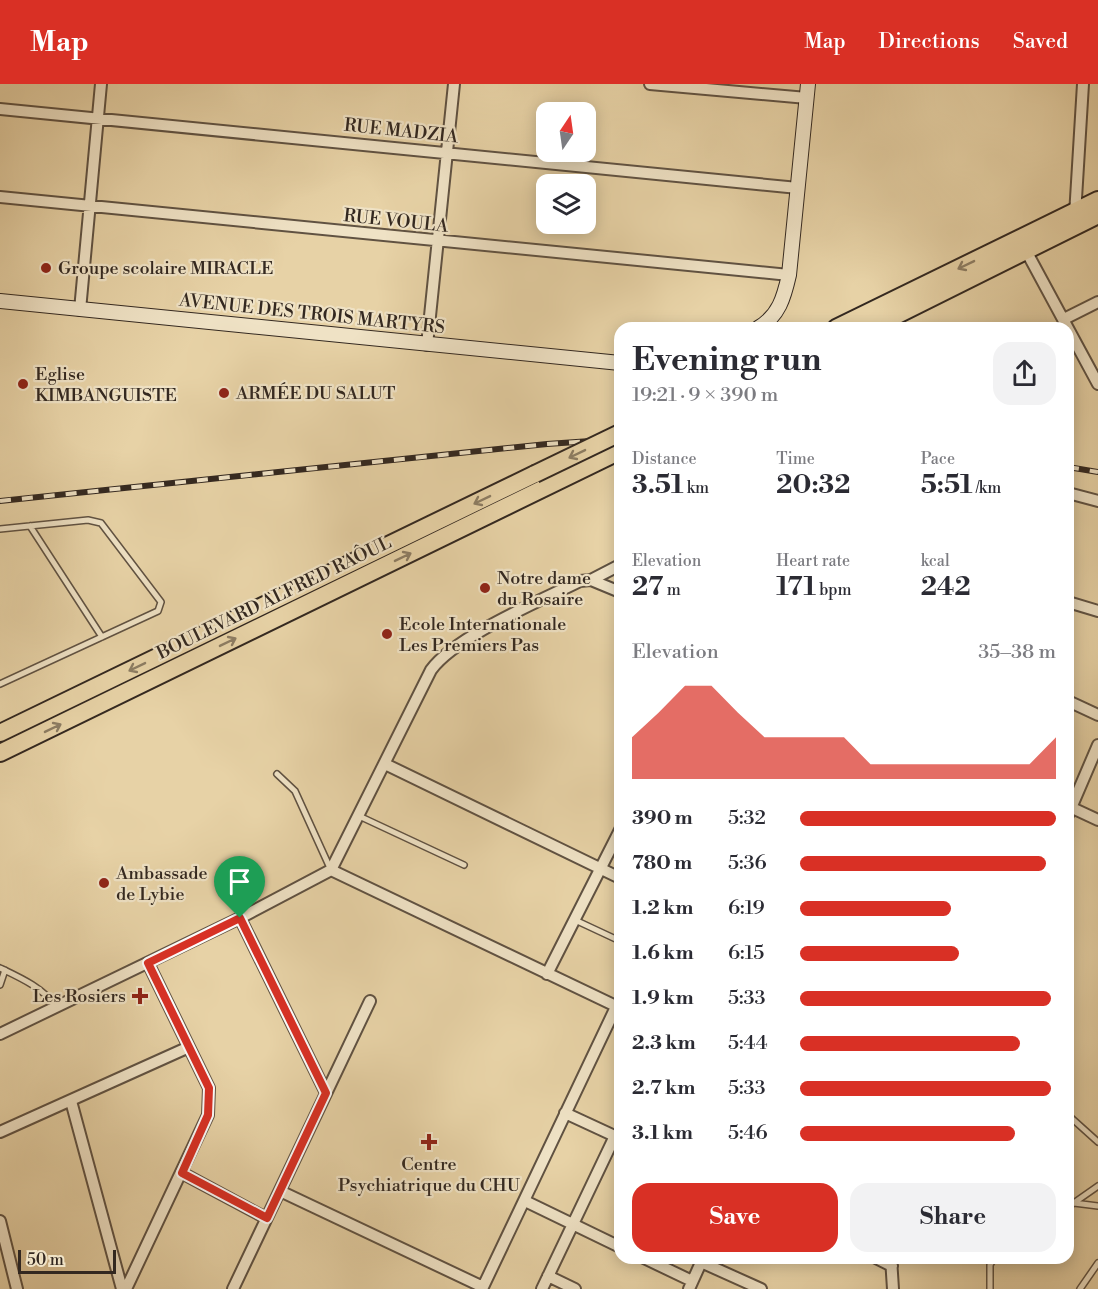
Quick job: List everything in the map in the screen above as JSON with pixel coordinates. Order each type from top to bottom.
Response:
[{"type":"main road","points":[[765,322],[774,315],[784,299],[789,275],[808,84]]},
{"type":"main road","points":[[849,322],[1075,219],[1098,200]]},
{"type":"main road","points":[[1075,219],[1098,215]]},
{"type":"main road","points":[[882,322],[1022,245]]},
{"type":"main road","name":"AVENUE DES TROIS MARTYRS","points":[[0,301],[614,362]]},
{"type":"main road","points":[[0,733],[614,436]]},
{"type":"main road","name":"BOULEVARD ALFRED RAÔUL","points":[[0,753],[614,455]]},
{"type":"street","points":[[80,310],[101,84]]},
{"type":"street","points":[[428,345],[454,84]]},
{"type":"street","points":[[650,84],[807,99]]},
{"type":"street","points":[[1075,219],[1083,84]]},
{"type":"street","name":"RUE MADZIA","points":[[0,109],[798,188]]},
{"type":"street","name":"RUE VOULA","points":[[0,197],[789,275]]},
{"type":"street","points":[[1022,245],[1064,322]]},
{"type":"street","points":[[1068,322],[1098,302]]},
{"type":"street","points":[[1074,340],[1098,384]]},
{"type":"street","points":[[1074,495],[1098,501]]},
{"type":"street","points":[[0,1035],[240,918],[331,870],[430,670],[440,658],[462,642],[580,581],[591,580],[614,568]]},
{"type":"street","points":[[591,580],[614,590]]},
{"type":"street","points":[[1074,604],[1098,611]]},
{"type":"street","points":[[1074,704],[1098,715]]},
{"type":"street","points":[[1074,799],[1098,745]]},
{"type":"street","points":[[385,764],[614,875]]},
{"type":"street","points":[[1074,812],[1098,820]]},
{"type":"street","points":[[547,974],[614,842]]},
{"type":"street","points":[[331,870],[614,1005]]},
{"type":"street","points":[[240,918],[326,1093]]},
{"type":"street","points":[[124,1289],[182,1173],[208,1115],[210,1101],[209,1088],[148,963]]},
{"type":"street","points":[[233,1289],[370,1001]]},
{"type":"street","points":[[280,1191],[482,1288],[614,1015]]},
{"type":"street","points":[[0,1132],[189,1047]]},
{"type":"street","points":[[71,1101],[124,1289]]},
{"type":"street","points":[[566,1113],[614,1136]]},
{"type":"street","points":[[542,1289],[571,1224],[614,1143]]},
{"type":"street","points":[[182,1173],[267,1218]]},
{"type":"street","points":[[525,1202],[614,1244]]},
{"type":"street","points":[[0,1221],[18,1289]]},
{"type":"street","points":[[654,1264],[691,1285],[700,1264]]},
{"type":"street","points":[[710,1264],[760,1289]]},
{"type":"street","points":[[892,1264],[893,1289]]},
{"type":"street","points":[[548,1276],[575,1289]]},
{"type":"lane","points":[[0,529],[88,520],[101,523],[161,602],[158,611],[0,684]]},
{"type":"lane","points":[[30,526],[102,637]]},
{"type":"lane","points":[[277,774],[295,791],[331,870]]},
{"type":"lane","points":[[359,816],[464,865]]},
{"type":"lane","points":[[575,920],[614,938]]},
{"type":"lane","points":[[0,985],[2,969],[31,982],[57,1007]]},
{"type":"lane","points":[[1074,1120],[1098,1142]]},
{"type":"lane","points":[[1074,1203],[1098,1186]]},
{"type":"lane","points":[[1074,1203],[1098,1206]]},
{"type":"lane","points":[[1080,1289],[1098,1263]]},
{"type":"lane","points":[[990,1289],[988,1272],[991,1264]]},
{"type":"railway","points":[[0,501],[547,444],[614,439]]},
{"type":"railway","points":[[1074,468],[1098,472]]},
{"type":"place","name":"Groupe scolaire MIRACLE","points":[[46,268]]},
{"type":"place","name":"Eglise KIMBANGUISTE","points":[[23,384]]},
{"type":"place","name":"ARMÉE DU SALUT","points":[[224,393]]},
{"type":"place","name":"Notre dame du Rosaire","points":[[485,588]]},
{"type":"place","name":"Ecole Internationale Les Premiers Pas","points":[[387,634]]},
{"type":"place","name":"Ambassade de Lybie","points":[[104,883]]},
{"type":"place","name":"Les Rosiers","points":[[140,996]]},
{"type":"place","name":"Centre Psychiatrique du CHU","points":[[429,1142]]},
{"type":"route","points":[[240,918],[326,1093],[267,1218],[182,1173],[208,1115],[209,1088],[148,963],[240,918]]}]
